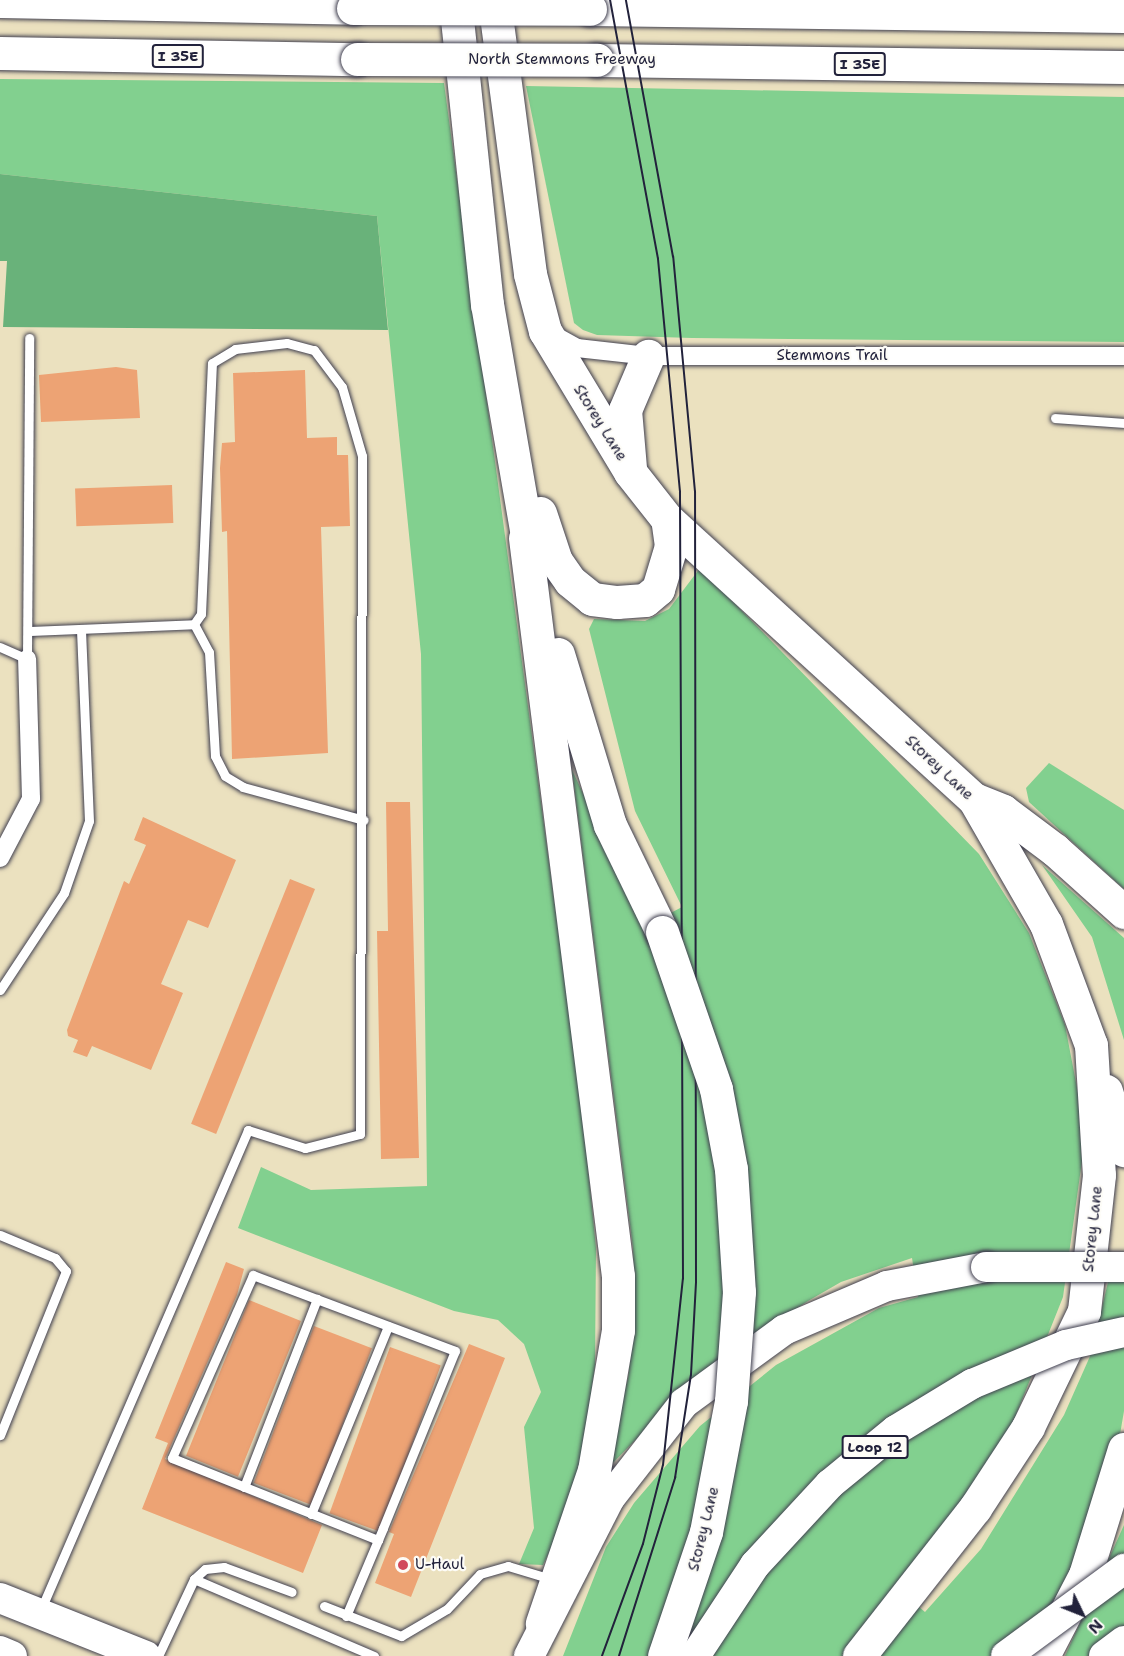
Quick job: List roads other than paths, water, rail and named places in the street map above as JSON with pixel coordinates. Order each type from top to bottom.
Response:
[{"type":"highway","name":"Storey Lane","points":[[455,0],[487,304],[504,393],[525,538],[610,825],[662,932],[716,1089],[730,1169],[740,1292],[731,1401],[706,1532],[663,1656]]},
{"type":"highway","name":"Storey Lane","points":[[494,0],[530,274],[545,331],[630,472],[667,519],[974,799],[1046,924],[1091,1045],[1099,1174],[1084,1311],[1028,1427],[915,1589],[859,1656]]},
{"type":"highway","points":[[0,2],[1124,16]]},
{"type":"highway","name":"North Stemmons Freeway","points":[[0,53],[1124,67]]},
{"type":"highway","points":[[630,472],[626,410],[648,356]]},
{"type":"highway","points":[[504,393],[556,561],[592,599],[632,602],[658,589],[671,546],[667,519]]},
{"type":"highway","points":[[525,538],[618,1276],[618,1330],[606,1416],[565,1579],[535,1646]]},
{"type":"highway","points":[[974,799],[1003,811],[1055,850],[1124,912]]},
{"type":"highway","points":[[1091,1045],[1124,1150]]},
{"type":"highway","points":[[1043,1656],[1085,1575],[1124,1449]]},
{"type":"main road","points":[[565,1579],[610,1498],[684,1403],[766,1344],[887,1286],[986,1267],[1124,1267]]},
{"type":"main road","name":"Loop 12","points":[[695,1656],[762,1557],[830,1484],[896,1430],[972,1384],[1066,1345],[1124,1332]]},
{"type":"main road","points":[[1006,1656],[1124,1569]]},
{"type":"main road","points":[[0,1598],[146,1656]]},
{"type":"main road","points":[[1104,1656],[1124,1641]]},
{"type":"main road","points":[[0,1651],[12,1656]]},
{"type":"street","name":"Stemmons Trail","points":[[545,331],[577,348],[648,356],[1124,356]]},
{"type":"street","points":[[0,858],[31,799],[27,659]]},
{"type":"lane","points":[[0,647],[27,659],[30,631],[29,338]]},
{"type":"lane","points":[[39,1614],[166,1309],[248,1130],[305,1148],[360,1134],[364,819],[362,456],[342,387],[314,350],[287,343],[235,349],[212,363],[201,614],[194,624]]},
{"type":"lane","points":[[1055,418],[1124,423]]},
{"type":"lane","points":[[30,631],[194,624]]},
{"type":"lane","points":[[194,624],[209,652],[215,756],[225,776],[243,787],[364,819]]},
{"type":"lane","points":[[0,990],[64,893],[89,821],[81,629]]},
{"type":"lane","points":[[0,1235],[55,1258],[66,1271],[0,1435]]},
{"type":"lane","points":[[346,1616],[378,1540],[455,1351],[253,1275],[172,1458],[378,1540]]},
{"type":"lane","points":[[244,1487],[317,1299]]},
{"type":"lane","points":[[311,1514],[388,1326]]},
{"type":"lane","points":[[324,1606],[401,1636],[447,1609],[480,1574],[508,1566],[565,1579]]},
{"type":"lane","points":[[158,1656],[194,1579],[205,1569],[224,1567],[292,1592]]},
{"type":"lane","points":[[194,1579],[374,1656]]},
{"type":"tram line","points":[[602,1656],[643,1544],[663,1465],[683,1279],[680,492],[658,259],[610,0]]},
{"type":"tram line","points":[[619,1656],[675,1478],[691,1375],[696,1282],[695,492],[673,257],[626,0]]},
{"type":"place","name":"U-Haul","points":[[403,1565]]}]
